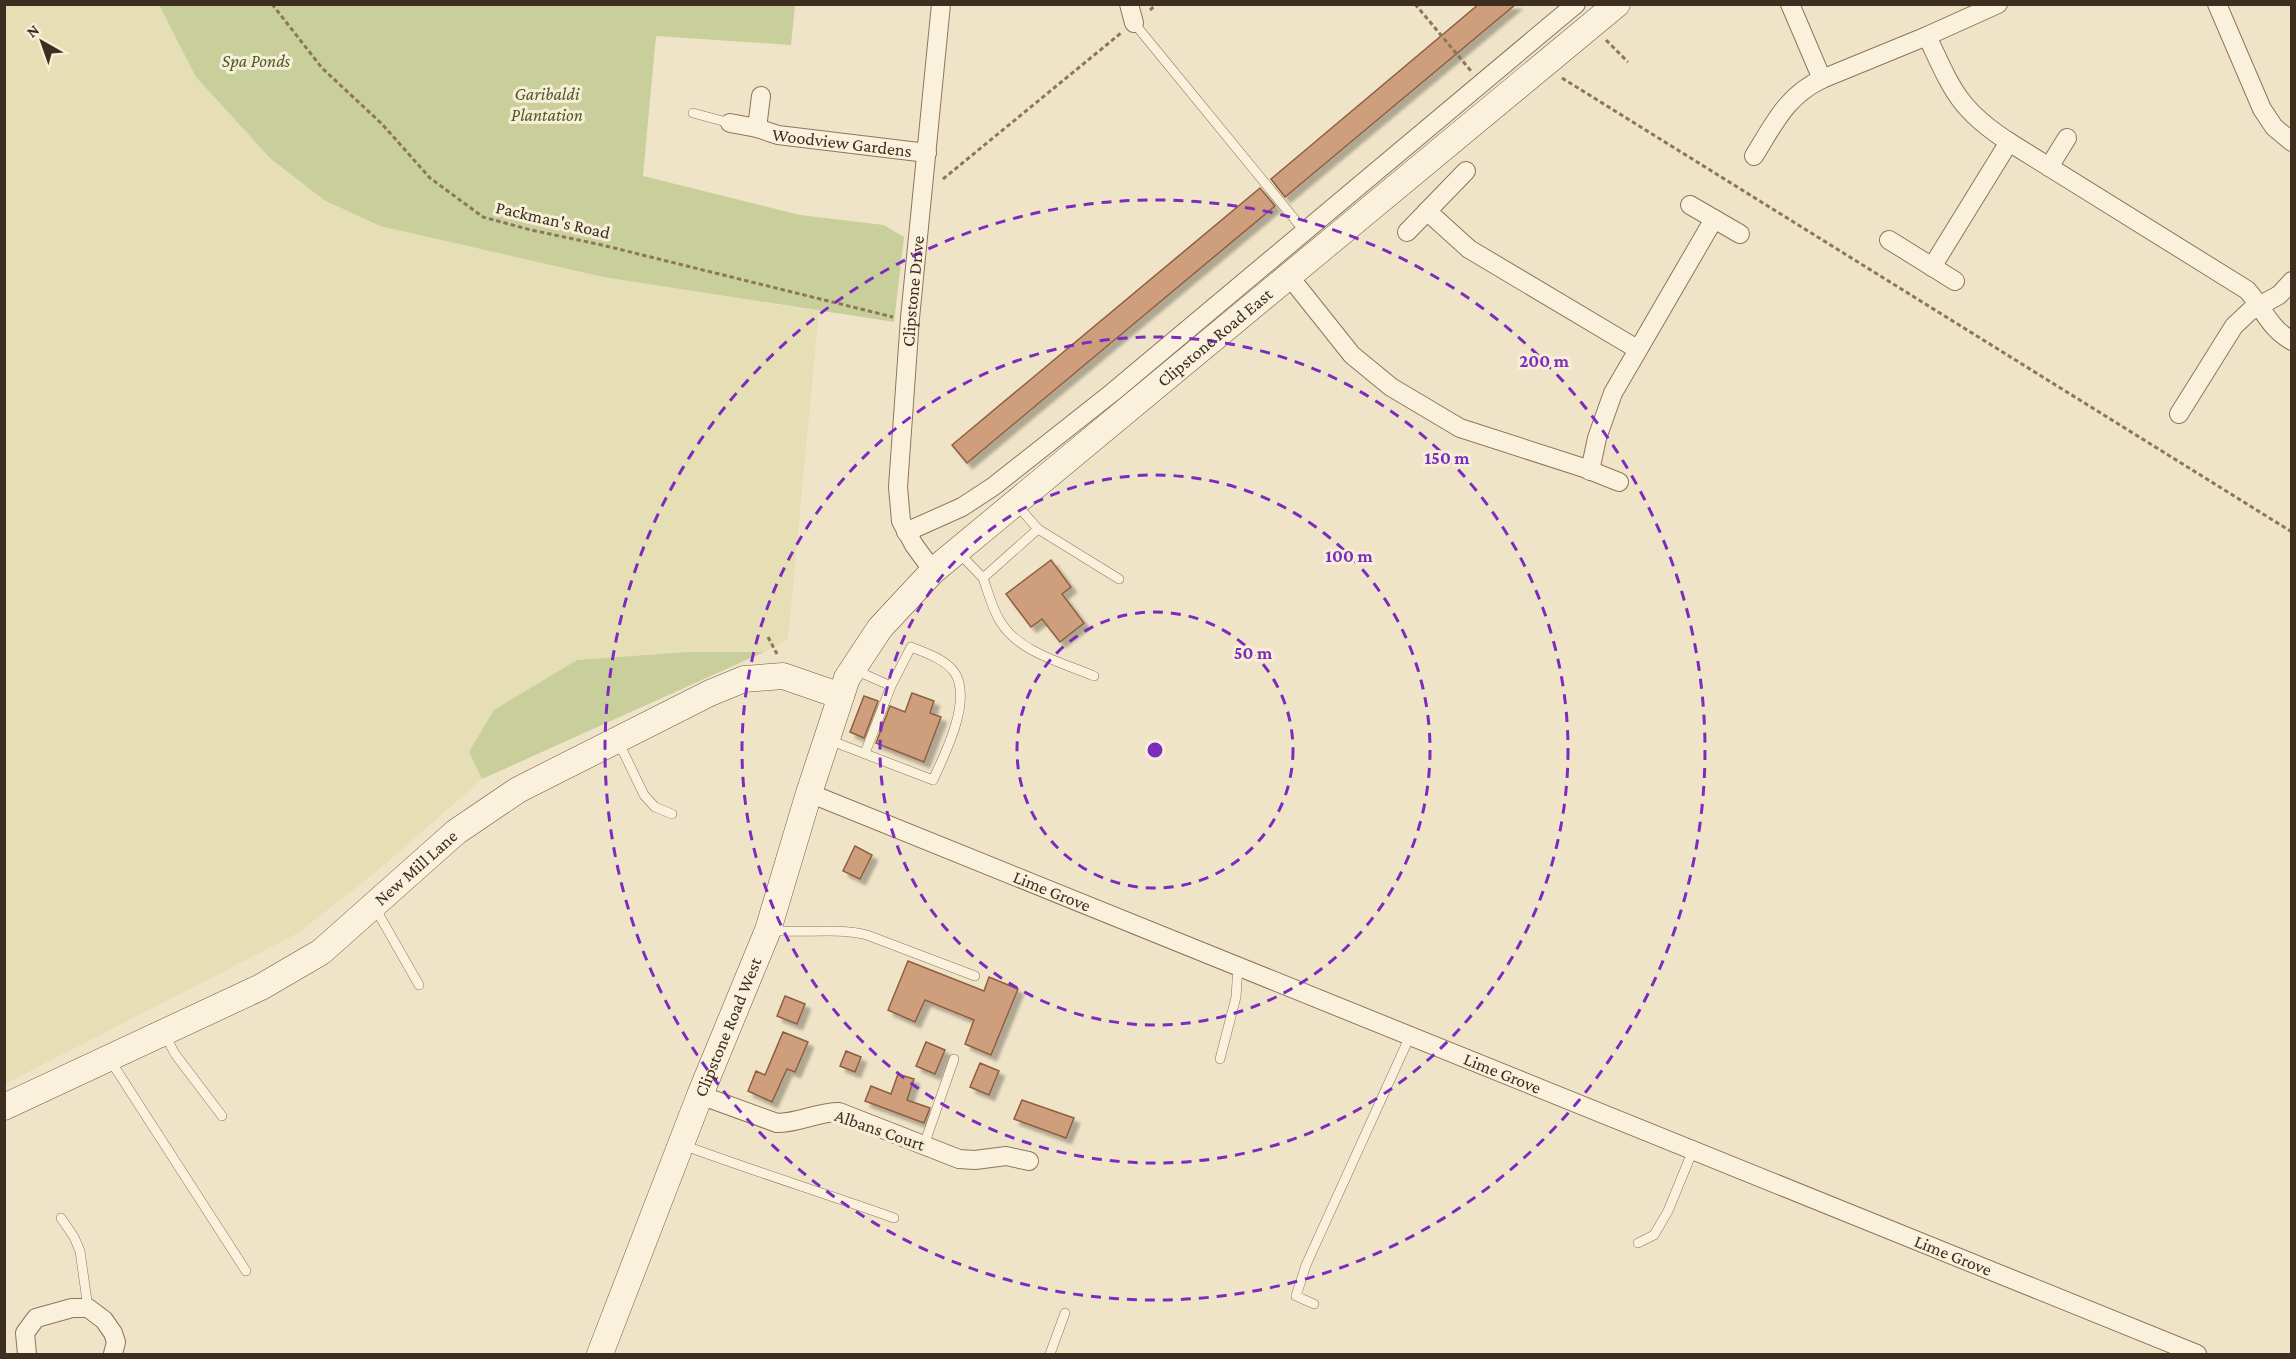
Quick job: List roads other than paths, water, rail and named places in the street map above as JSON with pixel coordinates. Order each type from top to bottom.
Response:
[{"type":"main road","name":"Clipstone Road East","points":[[841,696],[852,669],[880,628],[933,571],[1617,4]]},
{"type":"main road","name":"New Mill Lane","points":[[4,1107],[261,987],[321,952],[456,832],[509,796],[710,693],[744,679],[783,676],[841,696]]},
{"type":"main road","name":"Clipstone Road West","points":[[600,1354],[700,1095],[768,930],[841,696]]},
{"type":"street","name":"Clipstone Drive","points":[[933,571],[901,521],[898,487],[910,318],[941,4]]},
{"type":"street","points":[[1129,4],[1134,23]]},
{"type":"street","name":"Clipstone Road East","points":[[906,532],[962,507],[994,486],[1113,392],[1576,4]]},
{"type":"street","points":[[1790,4],[1822,79]]},
{"type":"street","points":[[1754,156],[1791,99],[1800,91],[1822,79],[1998,4]]},
{"type":"street","points":[[2217,4],[2262,109],[2274,127],[2292,142]]},
{"type":"street","points":[[1927,36],[1961,103],[1977,120],[2247,290],[2271,325],[2292,341]]},
{"type":"street","name":"Woodview Gardens","points":[[757,128],[761,96]]},
{"type":"street","name":"Woodview Gardens","points":[[730,123],[778,135],[927,153]]},
{"type":"street","points":[[2049,167],[2067,138]]},
{"type":"street","points":[[1932,267],[2009,142]]},
{"type":"street","points":[[1407,232],[1466,171]]},
{"type":"street","points":[[1690,205],[1740,234]]},
{"type":"street","points":[[1427,211],[1468,249],[1637,348]]},
{"type":"street","points":[[1590,471],[1597,438],[1613,393],[1637,348],[1714,219]]},
{"type":"street","points":[[1889,240],[1955,281]]},
{"type":"street","points":[[1289,276],[1352,355],[1391,387],[1460,428],[1619,482]]},
{"type":"street","points":[[2179,414],[2234,326],[2241,318],[2279,295],[2292,281]]},
{"type":"street","name":"Lime Grove","points":[[809,793],[2197,1354]]},
{"type":"street","name":"Albans Court","points":[[700,1095],[777,1123],[791,1123],[823,1112],[839,1112],[959,1159],[975,1160],[1006,1156],[1029,1161]]},
{"type":"street","points":[[27,1354],[25,1333],[36,1318],[72,1308],[88,1308],[104,1320],[116,1342],[113,1354]]},
{"type":"lane","points":[[1134,23],[1305,232]]},
{"type":"lane","points":[[693,113],[730,123]]},
{"type":"lane","points":[[1015,503],[1038,529],[1119,579]]},
{"type":"lane","points":[[983,578],[1038,529]]},
{"type":"lane","points":[[957,551],[983,578],[1000,622],[1016,639],[1038,653],[1094,676]]},
{"type":"lane","points":[[827,739],[933,780],[954,729],[961,695],[960,684],[945,663],[911,647],[891,686],[865,753]]},
{"type":"lane","points":[[852,669],[891,686]]},
{"type":"lane","points":[[618,741],[644,795],[655,807],[672,814]]},
{"type":"lane","points":[[374,906],[419,985]]},
{"type":"lane","points":[[768,930],[794,933],[853,931],[975,976]]},
{"type":"lane","points":[[1220,1059],[1236,997],[1238,966]]},
{"type":"lane","points":[[164,1033],[175,1054],[222,1116]]},
{"type":"lane","points":[[1314,1304],[1296,1296],[1306,1265],[1410,1036]]},
{"type":"lane","points":[[108,1058],[246,1271]]},
{"type":"lane","points":[[924,1145],[954,1059]]},
{"type":"lane","points":[[681,1144],[770,1177],[800,1185],[894,1218]]},
{"type":"lane","points":[[1638,1243],[1654,1235],[1668,1211],[1693,1150]]},
{"type":"lane","points":[[61,1218],[80,1251],[88,1308]]},
{"type":"lane","points":[[1050,1354],[1065,1312]]},
{"type":"park label","name":"Spa Ponds","points":[[256,61]]},
{"type":"park label","name":"Garibaldi Plantation","points":[[547,104]]}]
